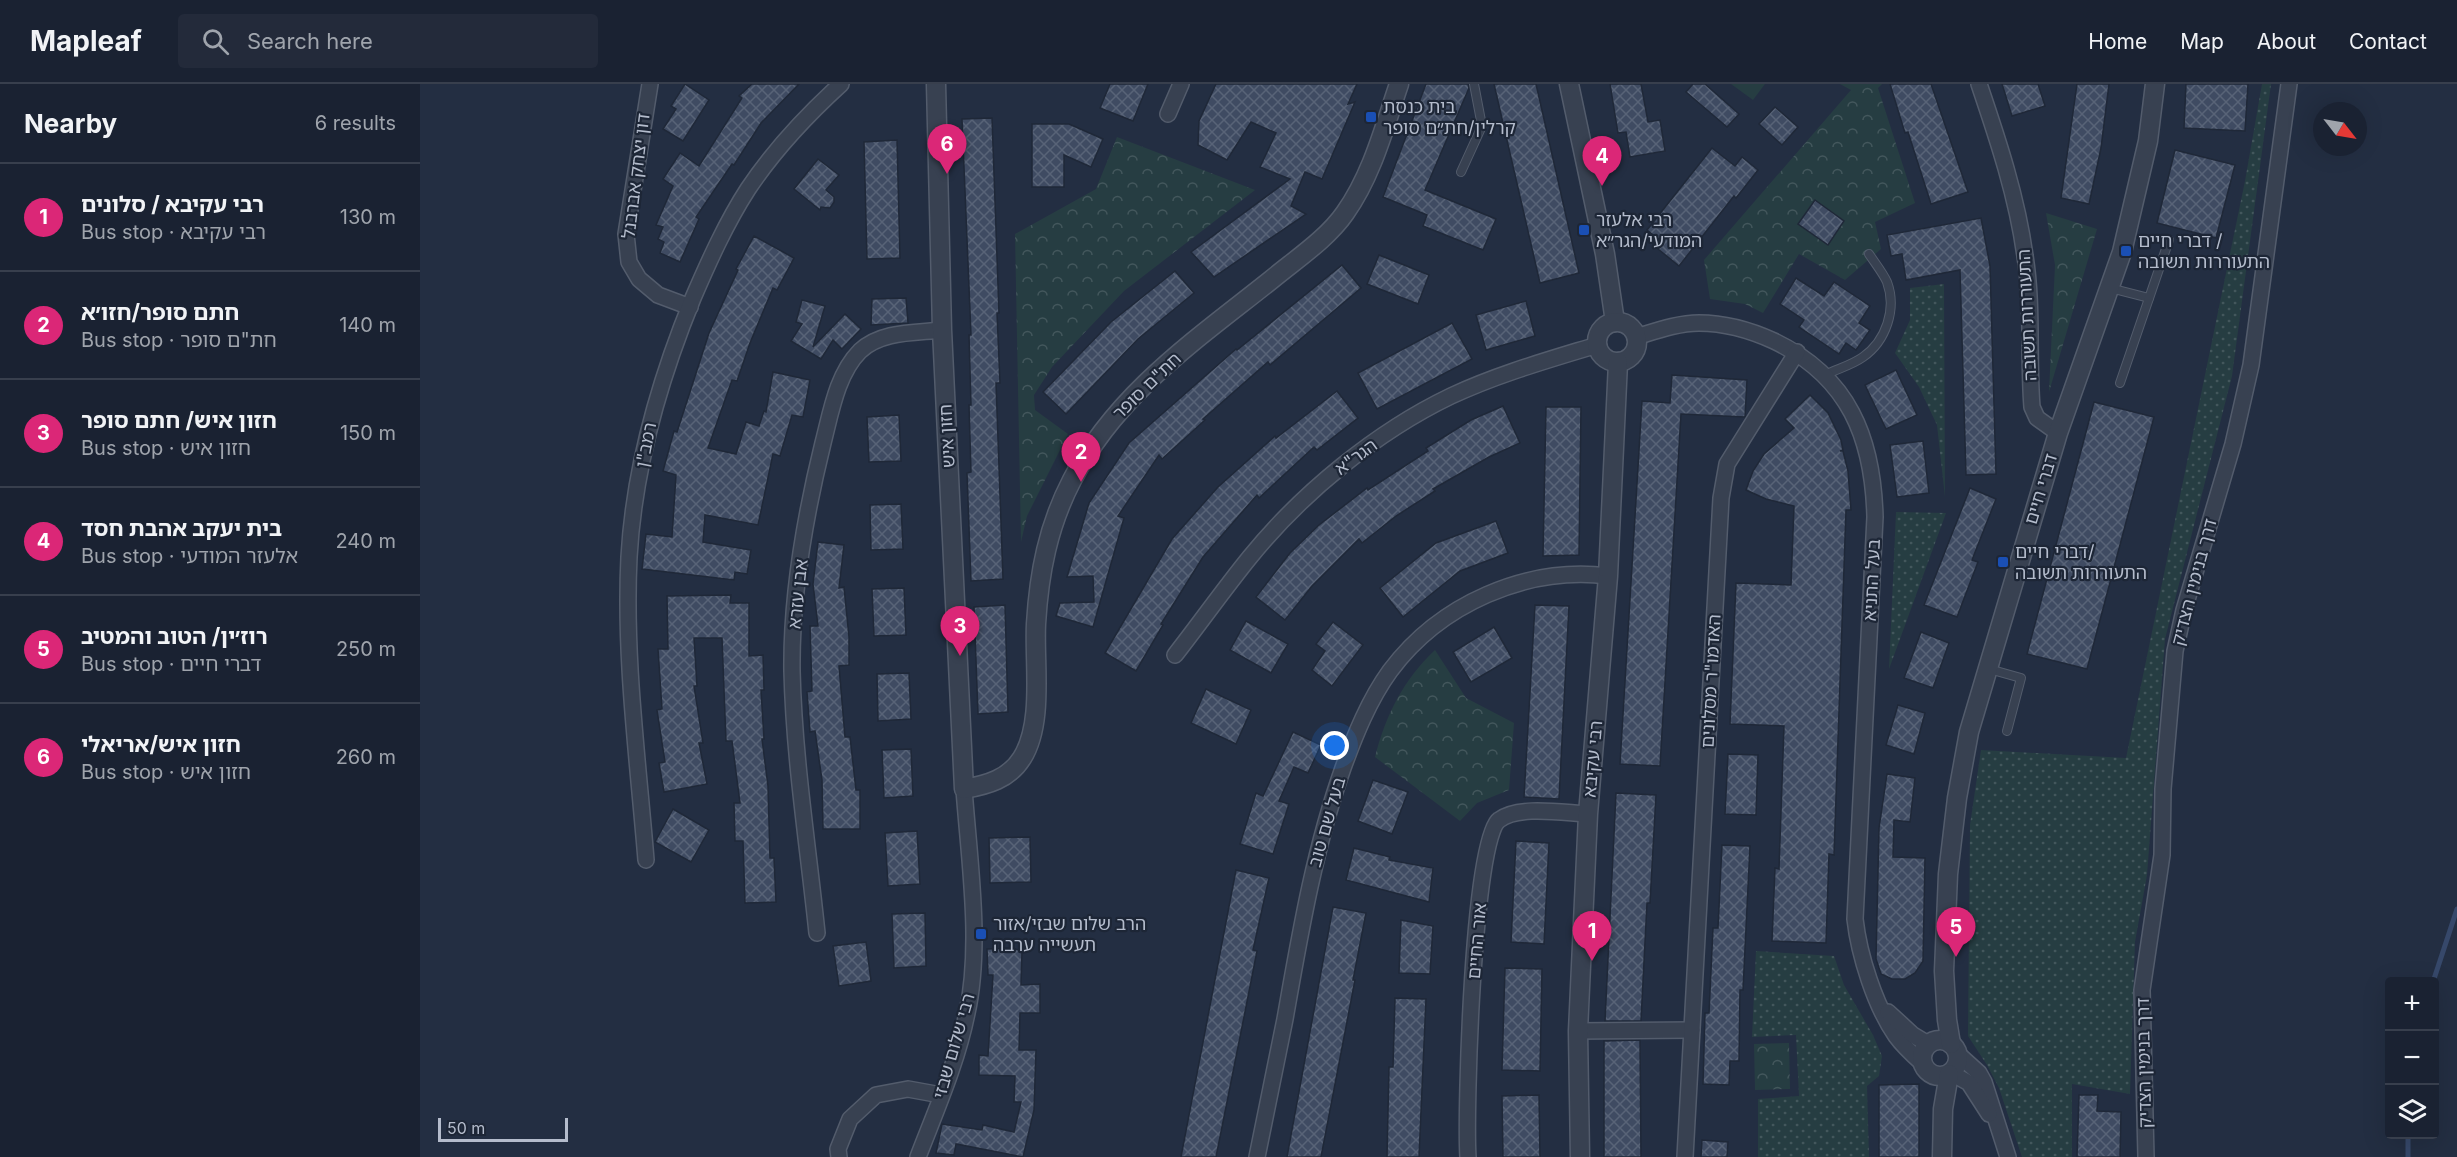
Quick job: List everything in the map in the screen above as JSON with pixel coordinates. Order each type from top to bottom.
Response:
[{"type":"street","name":"דון יצחק אברבנל","points":[[650,84],[626,234],[629,262],[639,279],[658,295],[690,307]]},
{"type":"street","name":"רמב\"ן","points":[[646,860],[633,688],[629,556],[635,502],[653,407],[690,307],[723,232],[749,188],[773,155],[841,84]]},
{"type":"street","name":"חזון איש","points":[[936,84],[942,330],[964,789]]},
{"type":"street","points":[[1168,114],[1180,84]]},
{"type":"street","name":"חת\"ם סופר","points":[[964,789],[996,781],[1008,774],[1022,759],[1031,739],[1035,714],[1036,625],[1046,544],[1061,500],[1087,451],[1123,406],[1155,373],[1327,233],[1345,214],[1369,170],[1399,84]]},
{"type":"street","points":[[1569,84],[1605,254],[1615,322]]},
{"type":"street","name":"התעוררות תשובה","points":[[1979,84],[2015,201],[2026,257],[2032,407],[2037,418],[2058,433]]},
{"type":"street","name":"דברי חיים","points":[[1954,1049],[1947,1020],[1944,971],[1948,874],[1957,798],[1969,732],[2058,433],[2122,252],[2148,141],[2155,84]]},
{"type":"street","name":"דרך בנימין הצדיק","points":[[2146,1157],[2142,990],[2162,855],[2163,789],[2175,651],[2184,610],[2233,444],[2251,365],[2289,84]]},
{"type":"street","points":[[1615,322],[1626,324],[1636,337],[1637,343],[1633,354],[1618,362],[1602,356],[1597,345],[1599,333],[1615,322]]},
{"type":"street","name":"בעל התניא","points":[[1636,337],[1671,327],[1697,323],[1731,325],[1761,335],[1797,352],[1825,375],[1843,397],[1859,426],[1868,453],[1874,486],[1875,517],[1855,919],[1864,967],[1877,997],[1896,1036],[1926,1068]]},
{"type":"street","name":"אבן עזרא","points":[[817,933],[796,736],[792,670],[795,605],[814,480],[833,401],[847,368],[860,351],[874,341],[891,336],[942,330]]},
{"type":"street","name":"הגר\"א","points":[[1175,655],[1250,557],[1295,508],[1341,465],[1450,397],[1493,378],[1597,345]]},
{"type":"street","name":"האדמו\"ר מסלונים","points":[[1686,1157],[1721,498],[1727,464],[1797,352]]},
{"type":"street","name":"רבי עקיבא","points":[[1580,1157],[1578,1030],[1588,814],[1608,576],[1618,362]]},
{"type":"street","name":"בעל שם טוב","points":[[1257,1157],[1299,934],[1327,813],[1366,710],[1389,672],[1410,648],[1466,605],[1496,590],[1552,575],[1581,573],[1608,576]]},
{"type":"street","name":"רבי שלום שבזי","points":[[918,1157],[968,1014],[973,976],[973,925],[964,789]]},
{"type":"street","name":"אור החיים","points":[[1468,1157],[1467,1077],[1472,992],[1485,852],[1491,829],[1498,820],[1513,814],[1528,812],[1588,814]]},
{"type":"street","name":"דברי חיים","points":[[1930,1043],[1944,971]]},
{"type":"street","name":"בעל התניא","points":[[1877,997],[1901,1025],[1930,1043]]},
{"type":"street","points":[[1578,1030],[1692,1030]]},
{"type":"street","points":[[1942,1129],[1922,1053],[1930,1043],[1941,1040],[1954,1049],[1984,1082],[2008,1157]]},
{"type":"street","points":[[1942,1157],[1942,1129],[1950,1074],[1957,1064],[1954,1049]]},
{"type":"street","points":[[1926,1068],[1938,1077],[1950,1074],[1964,1078],[1974,1089],[1998,1130]]},
{"type":"street","points":[[838,1157],[838,1149],[850,1119],[876,1095],[908,1089],[941,1095]]},
{"type":"lane","points":[[1461,172],[1482,126],[1474,84]]},
{"type":"lane","points":[[2120,383],[2169,240]]},
{"type":"lane","points":[[1825,375],[1862,358],[1879,343],[1888,323],[1891,305],[1887,282],[1869,254]]},
{"type":"lane","points":[[2109,288],[2149,298]]},
{"type":"lane","points":[[1987,669],[2021,678],[2007,731]]},
{"type":"green space","points":[[1731,84],[1765,84],[1753,100]]},
{"type":"green space","points":[[1840,84],[1882,84],[1878,88],[1915,203],[1875,222],[1881,249],[1845,280],[1799,254],[1763,313],[1745,304],[1710,299],[1704,260],[1851,90]]},
{"type":"green space","points":[[2262,84],[2271,84],[2232,376],[2165,639],[2147,875],[2135,942],[2130,1094],[2072,1084],[2072,1157],[2022,1157],[1999,1088],[1968,1036],[1970,825],[1981,750],[2126,758],[2245,181]]},
{"type":"green space","points":[[1117,137],[1255,190],[1124,291],[1052,367],[1034,395],[1035,410],[1068,434],[1027,516],[1021,542],[1015,234],[1096,189]]},
{"type":"green space","points":[[2046,213],[2097,229],[2049,392],[2055,265]]},
{"type":"green space","points":[[1944,284],[1945,497],[1937,425],[1919,387],[1895,353],[1910,320],[1910,288]]},
{"type":"green space","points":[[1896,512],[1946,513],[1889,669]]},
{"type":"green space","points":[[1435,650],[1466,698],[1514,723],[1509,790],[1477,803],[1460,821],[1375,757],[1397,699],[1414,673]]},
{"type":"green space","points":[[1756,951],[1834,956],[1844,985],[1873,1035],[1882,1056],[1879,1076],[1867,1086],[1869,1157],[1758,1157],[1758,1099],[1799,1096],[1796,1035],[1752,1037]]},
{"type":"green space","points":[[1789,1043],[1790,1089],[1755,1090],[1754,1044]]},
{"type":"building","points":[[685,84],[709,100],[683,141],[663,129],[676,109],[671,106]]},
{"type":"building","points":[[752,84],[799,84],[761,123],[696,217],[699,219],[680,262],[660,253],[664,242],[658,239],[663,227],[656,225],[673,186],[663,179],[680,153],[699,166],[742,98],[739,96]]},
{"type":"building","points":[[1110,84],[1148,84],[1133,121],[1100,108]]},
{"type":"building","points":[[1216,84],[1357,84],[1348,104],[1355,102],[1322,179],[1305,172],[1291,206],[1306,214],[1214,277],[1191,252],[1290,179],[1260,167],[1276,133],[1251,122],[1227,160],[1198,145],[1199,121]]},
{"type":"building","points":[[1426,84],[1468,84],[1469,88],[1425,190],[1496,219],[1483,250],[1423,226],[1427,215],[1383,197]]},
{"type":"building","points":[[1494,84],[1536,84],[1579,273],[1540,283]]},
{"type":"building","points":[[1610,84],[1641,84],[1648,122],[1660,120],[1665,151],[1630,157],[1626,132],[1618,133]]},
{"type":"building","points":[[1693,84],[1705,84],[1739,114],[1727,127],[1686,92]]},
{"type":"building","points":[[1890,84],[1931,84],[1968,192],[1931,204]]},
{"type":"building","points":[[2002,84],[2038,84],[2045,106],[2012,116]]},
{"type":"building","points":[[2077,84],[2109,84],[2101,148],[2089,204],[2061,198]]},
{"type":"building","points":[[2186,84],[2248,84],[2245,131],[2184,128]]},
{"type":"building","points":[[1775,107],[1798,127],[1782,145],[1759,124]]},
{"type":"building","points":[[992,118],[999,313],[997,313],[1000,383],[996,383],[1003,579],[971,581],[967,473],[971,472],[969,335],[971,335],[962,119]]},
{"type":"building","points":[[1032,124],[1069,124],[1103,139],[1091,167],[1064,155],[1064,187],[1032,187]]},
{"type":"building","points":[[897,140],[900,258],[867,259],[864,142]]},
{"type":"building","points":[[1712,148],[1735,166],[1742,157],[1758,170],[1736,198],[1734,196],[1679,266],[1658,249],[1663,243],[1647,230]]},
{"type":"building","points":[[2175,150],[2235,165],[2216,238],[2157,223]]},
{"type":"building","points":[[818,159],[839,175],[826,190],[834,197],[834,202],[830,208],[821,207],[820,210],[794,189]]},
{"type":"building","points":[[1815,200],[1844,221],[1828,245],[1798,224]]},
{"type":"building","points":[[1981,218],[1990,266],[1996,474],[1966,475],[1960,270],[1906,280],[1902,254],[1891,256],[1887,235]]},
{"type":"building","points":[[754,236],[794,258],[777,290],[773,288],[737,381],[732,380],[708,448],[736,454],[746,422],[759,426],[764,411],[766,412],[773,372],[810,380],[803,417],[792,415],[780,456],[773,454],[758,525],[705,515],[703,542],[751,550],[747,574],[735,572],[734,580],[642,569],[646,534],[672,537],[676,475],[663,471],[674,431],[677,432],[709,333],[738,270],[736,269]]},
{"type":"building","points":[[1379,255],[1429,275],[1418,304],[1367,284]]},
{"type":"building","points":[[1342,265],[1361,288],[1270,365],[1268,362],[1203,419],[1205,420],[1162,459],[1159,455],[1118,516],[1124,518],[1093,627],[1056,616],[1060,603],[1094,602],[1093,576],[1067,577],[1089,503],[1129,443],[1236,349]]},
{"type":"building","points":[[1175,271],[1194,293],[1138,339],[1066,414],[1043,392],[1111,322]]},
{"type":"building","points":[[1796,278],[1824,296],[1834,282],[1870,306],[1859,323],[1870,330],[1856,350],[1846,343],[1839,354],[1799,327],[1804,320],[1780,304]]},
{"type":"building","points":[[906,298],[908,323],[871,325],[872,299]]},
{"type":"building","points":[[802,300],[825,306],[813,347],[845,314],[861,329],[842,349],[833,340],[821,359],[791,341],[802,324],[796,322]]},
{"type":"building","points":[[1526,301],[1535,336],[1486,350],[1476,315]]},
{"type":"building","points":[[1452,323],[1472,359],[1377,409],[1358,373]]},
{"type":"building","points":[[1896,370],[1917,415],[1886,429],[1865,385]]},
{"type":"building","points":[[1672,375],[1747,380],[1745,417],[1681,414],[1660,766],[1620,764],[1642,401],[1670,403]]},
{"type":"building","points":[[1337,391],[1358,418],[1317,450],[1314,447],[1259,498],[1257,495],[1203,557],[1161,624],[1163,625],[1136,671],[1105,653],[1172,539],[1218,487],[1275,436],[1276,438]]},
{"type":"building","points":[[1810,395],[1828,413],[1841,440],[1843,450],[1840,451],[1843,451],[1848,471],[1851,510],[1846,510],[1834,855],[1829,854],[1826,943],[1772,941],[1775,868],[1779,869],[1784,726],[1730,724],[1736,583],[1791,585],[1794,506],[1766,499],[1746,490],[1753,471],[1764,454],[1794,428],[1785,419]]},
{"type":"building","points":[[2094,402],[2154,417],[2087,669],[2027,654]]},
{"type":"building","points":[[1503,406],[1520,443],[1489,457],[1433,489],[1435,491],[1396,516],[1362,543],[1359,539],[1312,586],[1285,620],[1256,597],[1290,553],[1319,525],[1367,488],[1368,490],[1428,451],[1426,448],[1471,420]]},
{"type":"building","points":[[1546,407],[1581,407],[1579,555],[1543,556]]},
{"type":"building","points":[[899,415],[901,461],[869,462],[867,417]]},
{"type":"building","points":[[1923,441],[1929,493],[1897,497],[1890,445]]},
{"type":"building","points":[[1970,488],[1996,499],[1972,560],[1978,562],[1957,617],[1924,605]]},
{"type":"building","points":[[901,504],[903,549],[871,550],[870,505]]},
{"type":"building","points":[[1496,521],[1508,553],[1460,571],[1403,617],[1380,588],[1436,543]]},
{"type":"building","points":[[818,542],[844,545],[839,588],[844,587],[849,665],[839,666],[845,737],[850,737],[856,790],[860,790],[860,829],[823,829],[822,780],[815,731],[810,732],[807,692],[812,691],[810,626],[818,626],[813,584]]},
{"type":"building","points":[[904,588],[906,635],[874,636],[872,589]]},
{"type":"building","points":[[731,595],[730,603],[749,603],[749,656],[763,655],[764,690],[761,690],[764,739],[762,739],[768,786],[770,858],[774,858],[776,902],[745,903],[743,841],[735,841],[734,803],[740,803],[732,741],[726,741],[722,638],[694,638],[697,686],[694,686],[703,743],[699,743],[707,784],[664,792],[659,763],[665,762],[657,710],[662,709],[658,649],[668,649],[667,596]]},
{"type":"building","points":[[1005,605],[1008,712],[978,714],[974,607]]},
{"type":"building","points":[[1535,605],[1569,606],[1559,799],[1524,797]]},
{"type":"building","points":[[1246,621],[1288,644],[1271,673],[1230,650]]},
{"type":"building","points":[[1333,622],[1363,645],[1332,686],[1312,670],[1325,651],[1316,644]]},
{"type":"building","points":[[1494,627],[1512,658],[1471,682],[1453,652]]},
{"type":"building","points":[[1921,632],[1949,643],[1933,688],[1904,678]]},
{"type":"building","points":[[909,673],[911,719],[878,721],[877,674]]},
{"type":"building","points":[[1206,689],[1251,710],[1236,744],[1191,723]]},
{"type":"building","points":[[1898,705],[1925,713],[1914,754],[1886,745]]},
{"type":"building","points":[[1293,732],[1321,745],[1308,773],[1294,767],[1279,801],[1289,804],[1273,854],[1240,844],[1256,793],[1263,796]]},
{"type":"building","points":[[911,749],[913,796],[884,798],[882,750]]},
{"type":"building","points":[[1728,754],[1758,755],[1756,815],[1725,814]]},
{"type":"building","points":[[1887,774],[1915,778],[1910,822],[1894,820],[1893,857],[1925,858],[1923,961],[1915,973],[1905,979],[1892,979],[1881,974],[1876,959],[1879,828]]},
{"type":"building","points":[[1373,780],[1408,792],[1392,834],[1358,821]]},
{"type":"building","points":[[1616,793],[1656,795],[1650,903],[1647,903],[1641,1021],[1605,1021]]},
{"type":"building","points":[[673,809],[709,830],[691,862],[655,842]]},
{"type":"building","points":[[917,831],[920,884],[888,886],[885,833]]},
{"type":"building","points":[[1030,837],[1031,882],[990,883],[989,838]]},
{"type":"building","points":[[1516,841],[1549,843],[1544,944],[1511,942]]},
{"type":"building","points":[[1722,845],[1750,846],[1743,990],[1740,990],[1739,1061],[1730,1061],[1729,1085],[1703,1084],[1705,1013],[1709,1013],[1713,928],[1718,928]]},
{"type":"building","points":[[1354,848],[1390,857],[1389,860],[1433,868],[1429,902],[1346,880]]},
{"type":"building","points":[[1236,870],[1269,878],[1253,950],[1257,951],[1216,1157],[1181,1157]]},
{"type":"building","points":[[1333,907],[1366,913],[1353,980],[1355,980],[1321,1157],[1287,1157]]},
{"type":"building","points":[[925,913],[926,966],[894,968],[892,914]]},
{"type":"building","points":[[1401,920],[1433,926],[1430,974],[1399,973]]},
{"type":"building","points":[[866,942],[871,981],[839,986],[833,946]]},
{"type":"building","points":[[1012,948],[1022,951],[1021,985],[1040,984],[1040,1013],[1020,1013],[1019,1050],[1036,1050],[1034,1110],[1023,1157],[956,1144],[954,1155],[936,1153],[942,1124],[982,1130],[983,1125],[1014,1132],[1021,1102],[1014,1102],[1015,1076],[979,1075],[979,1055],[988,1056],[993,975],[988,975],[987,949]]},
{"type":"building","points":[[1505,968],[1542,969],[1540,1071],[1502,1070]]},
{"type":"building","points":[[1395,998],[1426,999],[1419,1157],[1387,1157],[1389,1067],[1393,1067]]},
{"type":"building","points":[[1640,1040],[1641,1157],[1604,1157],[1604,1041]]},
{"type":"building","points":[[1919,1084],[1919,1157],[1879,1157],[1879,1085]]},
{"type":"building","points":[[1539,1095],[1540,1157],[1503,1157],[1502,1096]]},
{"type":"building","points":[[2079,1095],[2098,1095],[2097,1111],[2121,1112],[2120,1157],[2077,1157]]},
{"type":"building","points":[[1702,1140],[1728,1142],[1727,1157],[1701,1157]]},
{"type":"waterway","points":[[2435,977],[2457,909]]},
{"type":"waterway","points":[[2408,1139],[2408,1157]]},
{"type":"place","name":"בית כנסת קרלין/חת״ם סופר","points":[[1371,117]]},
{"type":"place","name":"חזון איש/אריאלי","points":[[947,174]]},
{"type":"place","name":"בית יעקב אהבת חסד","points":[[1602,186]]},
{"type":"place","name":"רבי אלעזר המודעי/הגר״א","points":[[1584,230]]},
{"type":"place","name":"דברי חיים / התעוררות תשובה","points":[[2126,251]]},
{"type":"place","name":"חתם סופר/חזו׳א","points":[[1081,482]]},
{"type":"place","name":"דברי חיים/ התעוררות תשובה","points":[[2003,562]]},
{"type":"place","name":"חזון איש/ חתם סופר","points":[[960,656]]},
{"type":"place","name":"הרב שלום שבזי/אזור תעשייה ערבה","points":[[981,934]]},
{"type":"place","name":"רוז׳ין/ הטוב והמטיב","points":[[1956,957]]},
{"type":"place","name":"רבי עקיבא / סלונים","points":[[1592,961]]}]
